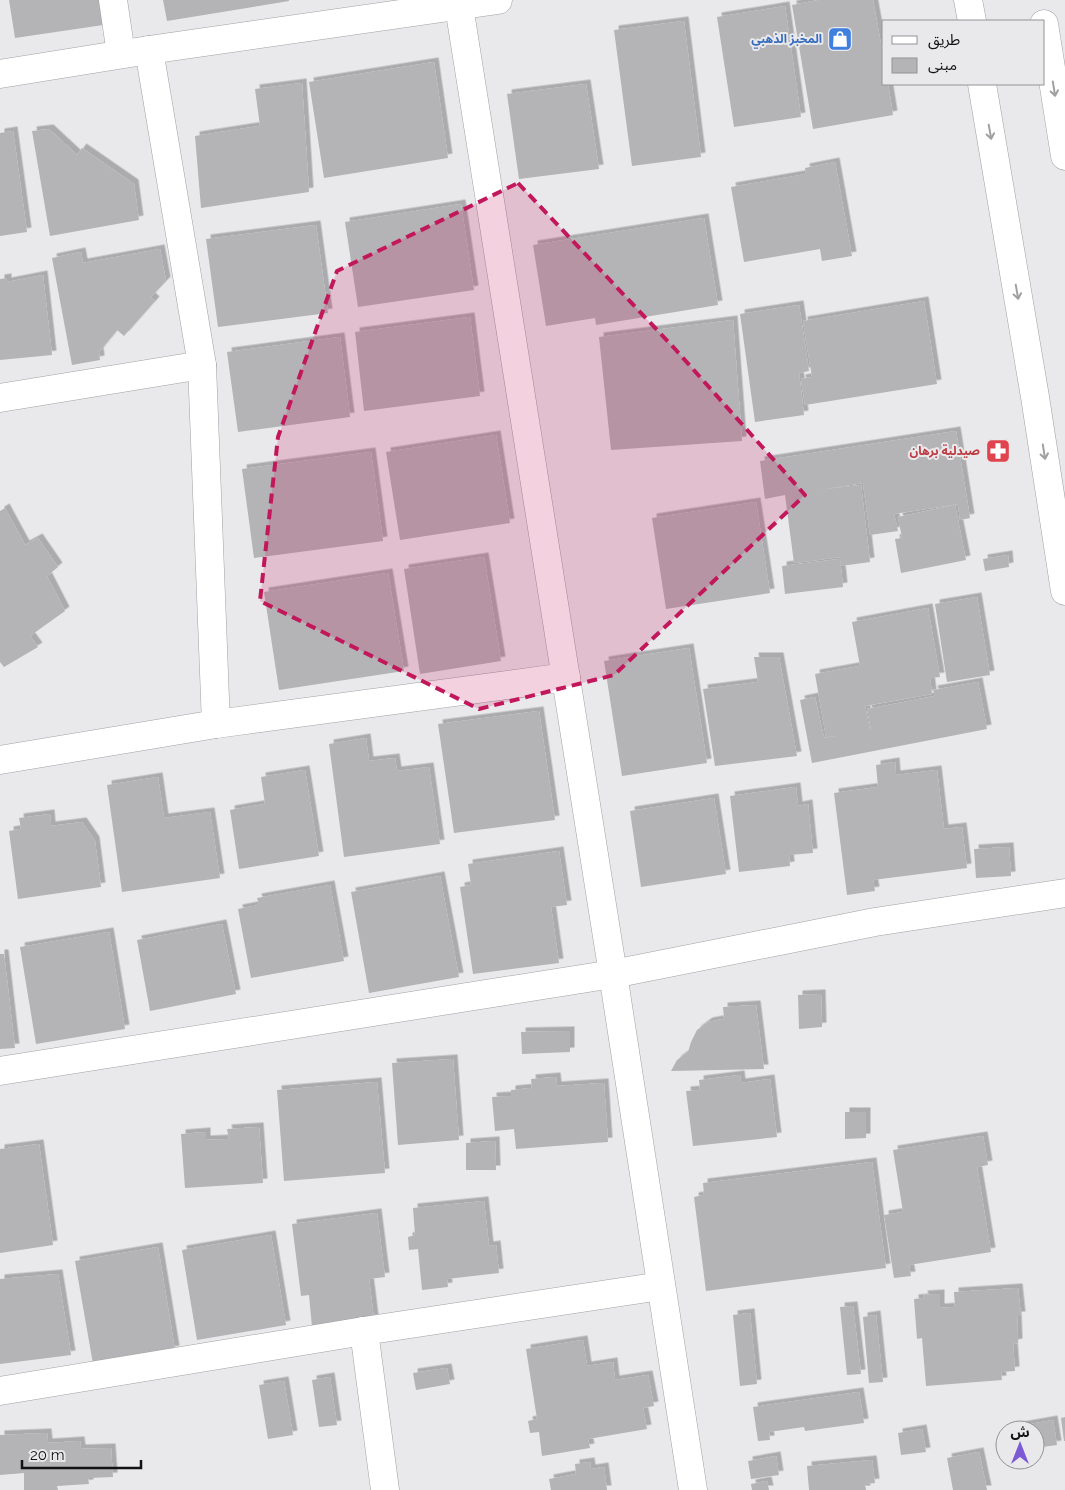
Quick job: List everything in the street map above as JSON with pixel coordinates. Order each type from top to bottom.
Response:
[{"type":"street","points":[[113,0],[121,54]]},
{"type":"street","points":[[0,74],[458,3],[498,0]]},
{"type":"street","points":[[968,0],[972,20]]},
{"type":"street","points":[[1040,0],[1044,20]]},
{"type":"street","points":[[458,3],[613,974],[693,1490]]},
{"type":"street","points":[[1045,28],[1065,156]]},
{"type":"street","points":[[149,50],[202,365],[216,724]]},
{"type":"street","points":[[982,85],[1035,397],[1065,591]]},
{"type":"street","points":[[0,398],[202,365]]},
{"type":"street","points":[[0,760],[216,724],[566,677]]},
{"type":"street","points":[[0,1071],[613,974],[875,922],[1065,893]]},
{"type":"street","points":[[0,1391],[364,1331],[661,1286]]},
{"type":"street","points":[[364,1331],[385,1490]]},
{"type":"highlighted area","points":[[518,183],[676,350],[805,495],[614,675],[479,709],[260,601],[278,437],[337,271]]},
{"type":"building","points":[[9,0],[107,0],[110,24],[15,38]]},
{"type":"building","points":[[163,0],[289,0],[289,1],[167,21]]},
{"type":"building","points":[[819,0],[873,0],[882,50],[882,85],[888,85],[893,115],[813,129],[792,5]]},
{"type":"building","points":[[785,6],[801,117],[734,127],[717,17]]},
{"type":"building","points":[[684,21],[701,157],[632,166],[614,30]]},
{"type":"building","points":[[434,62],[448,158],[324,178],[309,82]]},
{"type":"building","points":[[302,83],[309,192],[201,208],[195,136],[260,126],[255,89]]},
{"type":"building","points":[[586,84],[599,169],[519,179],[507,94]]},
{"type":"building","points":[[49,129],[77,155],[82,148],[134,184],[139,220],[50,236],[32,131]]},
{"type":"building","points":[[13,131],[27,232],[0,236],[0,133]]},
{"type":"building","points":[[835,162],[852,256],[822,261],[820,249],[744,262],[731,187],[806,174],[805,168]]},
{"type":"building","points":[[461,204],[474,290],[358,307],[345,222]]},
{"type":"building","points":[[704,218],[718,305],[596,325],[595,318],[546,326],[533,245]]},
{"type":"building","points":[[316,225],[328,313],[218,327],[206,239]]},
{"type":"building","points":[[160,249],[166,281],[151,297],[155,301],[124,336],[117,330],[99,352],[100,360],[72,365],[52,258],[81,252],[83,263]]},
{"type":"building","points":[[43,275],[52,355],[0,360],[0,279],[7,278],[7,282]]},
{"type":"building","points":[[924,301],[937,384],[805,405],[801,379],[812,377],[803,321]]},
{"type":"building","points":[[799,305],[809,371],[799,373],[804,415],[755,422],[740,314]]},
{"type":"building","points":[[470,317],[480,396],[364,411],[355,332]]},
{"type":"building","points":[[733,320],[742,441],[611,450],[599,337]]},
{"type":"building","points":[[340,337],[350,417],[238,432],[227,352]]},
{"type":"building","points":[[956,431],[970,518],[960,520],[958,504],[894,514],[898,531],[870,535],[863,483],[818,490],[861,485],[870,562],[841,566],[840,557],[794,563],[785,495],[765,499],[760,461]]},
{"type":"building","points":[[496,435],[510,523],[400,540],[386,452]]},
{"type":"building","points":[[371,452],[383,541],[254,558],[242,469]]},
{"type":"building","points":[[756,502],[770,593],[666,609],[652,518]]},
{"type":"building","points":[[955,505],[966,560],[901,573],[895,539],[902,538],[898,517]]},
{"type":"building","points":[[5,508],[25,545],[38,538],[58,567],[47,576],[65,611],[30,636],[38,647],[4,667],[0,662],[0,511]]},
{"type":"building","points":[[1008,555],[1009,567],[985,571],[983,559]]},
{"type":"building","points":[[484,557],[501,661],[420,674],[404,569]]},
{"type":"building","points":[[840,559],[843,587],[785,594],[782,566]]},
{"type":"building","points":[[388,573],[404,671],[279,690],[264,592]]},
{"type":"building","points":[[977,597],[990,675],[947,682],[935,604]]},
{"type":"building","points":[[928,608],[940,677],[930,678],[932,694],[865,706],[870,730],[867,709],[935,696],[933,690],[978,682],[987,729],[812,763],[800,700],[815,697],[824,738],[837,736],[826,737],[815,674],[860,666],[852,622]]},
{"type":"building","points":[[689,648],[707,763],[622,776],[604,661]]},
{"type":"building","points":[[754,657],[779,657],[797,756],[715,766],[703,689],[758,682]]},
{"type":"building","points":[[539,711],[555,820],[454,833],[438,724]]},
{"type":"building","points":[[366,738],[369,761],[395,758],[397,771],[429,767],[440,844],[344,857],[329,744]]},
{"type":"building","points":[[895,762],[896,775],[937,770],[944,829],[962,827],[967,868],[873,880],[875,891],[847,895],[834,793],[878,787],[876,765]]},
{"type":"building","points":[[305,770],[319,856],[239,869],[230,810],[265,804],[261,777]]},
{"type":"building","points":[[158,777],[164,818],[210,812],[220,878],[122,892],[107,785]]},
{"type":"building","points":[[796,787],[798,806],[808,804],[813,853],[789,855],[790,866],[739,872],[730,796]]},
{"type":"building","points":[[714,798],[726,874],[641,887],[630,811]]},
{"type":"building","points":[[50,814],[51,826],[82,822],[95,841],[101,887],[18,899],[9,831],[21,829],[19,818]]},
{"type":"building","points":[[1009,847],[1011,876],[976,878],[974,849]]},
{"type":"building","points":[[559,851],[567,905],[551,907],[559,963],[473,974],[460,887],[471,885],[468,864]]},
{"type":"building","points":[[440,876],[459,977],[369,993],[351,892]]},
{"type":"building","points":[[330,885],[344,961],[251,978],[238,909],[259,905],[257,898]]},
{"type":"building","points":[[222,924],[236,994],[150,1011],[137,940]]},
{"type":"building","points":[[109,932],[125,1029],[36,1044],[20,947]]},
{"type":"building","points":[[0,954],[4,954],[15,1048],[0,1049]]},
{"type":"building","points":[[821,994],[822,1027],[799,1029],[798,995]]},
{"type":"building","points":[[756,1005],[764,1069],[671,1071],[677,1060],[688,1052],[697,1030],[708,1022],[724,1019],[723,1007]]},
{"type":"building","points":[[570,1031],[570,1052],[522,1054],[521,1032]]},
{"type":"building","points":[[453,1059],[459,1140],[398,1145],[392,1063]]},
{"type":"building","points":[[740,1075],[741,1083],[770,1079],[777,1137],[693,1146],[686,1091],[700,1090],[699,1080]]},
{"type":"building","points":[[556,1077],[557,1086],[604,1083],[608,1142],[516,1149],[514,1129],[495,1131],[492,1097],[511,1096],[511,1090],[532,1088],[531,1079]]},
{"type":"building","points":[[377,1082],[385,1173],[284,1181],[277,1090]]},
{"type":"building","points":[[845,1112],[866,1112],[866,1138],[845,1139]]},
{"type":"building","points":[[259,1127],[263,1183],[185,1188],[181,1134],[206,1132],[206,1140],[229,1139],[227,1129]]},
{"type":"building","points":[[983,1136],[988,1165],[977,1167],[991,1252],[909,1265],[911,1276],[894,1278],[884,1215],[903,1212],[893,1150]]},
{"type":"building","points":[[495,1141],[496,1170],[466,1170],[466,1143]]},
{"type":"building","points":[[39,1144],[53,1245],[0,1253],[0,1149]]},
{"type":"building","points":[[872,1162],[886,1268],[706,1291],[694,1197],[704,1195],[703,1183]]},
{"type":"building","points":[[484,1201],[489,1246],[496,1245],[499,1273],[447,1279],[448,1287],[422,1290],[418,1249],[409,1250],[408,1237],[415,1235],[413,1208]]},
{"type":"building","points":[[377,1213],[385,1277],[369,1279],[374,1319],[312,1327],[309,1295],[301,1296],[292,1224]]},
{"type":"building","points":[[271,1235],[286,1325],[197,1340],[182,1250]]},
{"type":"building","points":[[158,1247],[175,1350],[93,1364],[75,1261]]},
{"type":"building","points":[[58,1274],[71,1355],[0,1364],[0,1279]]},
{"type":"building","points":[[1018,1288],[1021,1316],[1017,1316],[1018,1343],[1013,1344],[1015,1371],[1001,1372],[1002,1380],[926,1386],[922,1338],[917,1339],[914,1299],[924,1298],[923,1295],[940,1294],[940,1308],[955,1307],[954,1292]]},
{"type":"building","points":[[853,1306],[861,1374],[847,1375],[840,1307]]},
{"type":"building","points":[[750,1313],[757,1384],[740,1386],[733,1315]]},
{"type":"building","points":[[876,1315],[883,1382],[869,1383],[863,1317]]},
{"type":"building","points":[[583,1340],[587,1366],[613,1362],[615,1380],[648,1375],[654,1406],[643,1408],[647,1429],[588,1439],[590,1448],[542,1456],[539,1432],[530,1433],[528,1421],[537,1419],[526,1349]]},
{"type":"building","points":[[447,1368],[450,1384],[416,1390],[413,1373]]},
{"type":"building","points":[[330,1377],[337,1425],[319,1427],[312,1380]]},
{"type":"building","points":[[284,1381],[293,1435],[268,1439],[259,1385]]},
{"type":"building","points":[[859,1392],[864,1423],[805,1431],[804,1427],[769,1432],[770,1440],[758,1441],[753,1407]]},
{"type":"building","points":[[1065,1417],[1065,1441],[1064,1441],[1061,1418]]},
{"type":"building","points":[[1053,1420],[1057,1445],[1045,1447],[1045,1421]]},
{"type":"building","points":[[922,1429],[926,1452],[901,1455],[898,1433]]},
{"type":"building","points":[[47,1433],[48,1443],[80,1441],[81,1449],[111,1448],[113,1477],[88,1478],[89,1484],[57,1486],[58,1490],[24,1490],[24,1473],[0,1475],[0,1435]]},
{"type":"building","points":[[979,1452],[987,1490],[953,1490],[947,1458]]},
{"type":"building","points":[[776,1456],[779,1475],[751,1479],[748,1461]]},
{"type":"building","points":[[872,1460],[875,1483],[865,1484],[866,1490],[809,1490],[807,1466]]},
{"type":"building","points":[[590,1462],[591,1469],[604,1467],[607,1490],[551,1490],[549,1479],[576,1474],[575,1464]]},
{"type":"building","points":[[767,1481],[769,1490],[752,1490],[751,1484]]},
{"type":"place","name":"المخبز الذهبي","points":[[840,39]]},
{"type":"place","name":"صيدلية برهان","points":[[998,451]]}]
